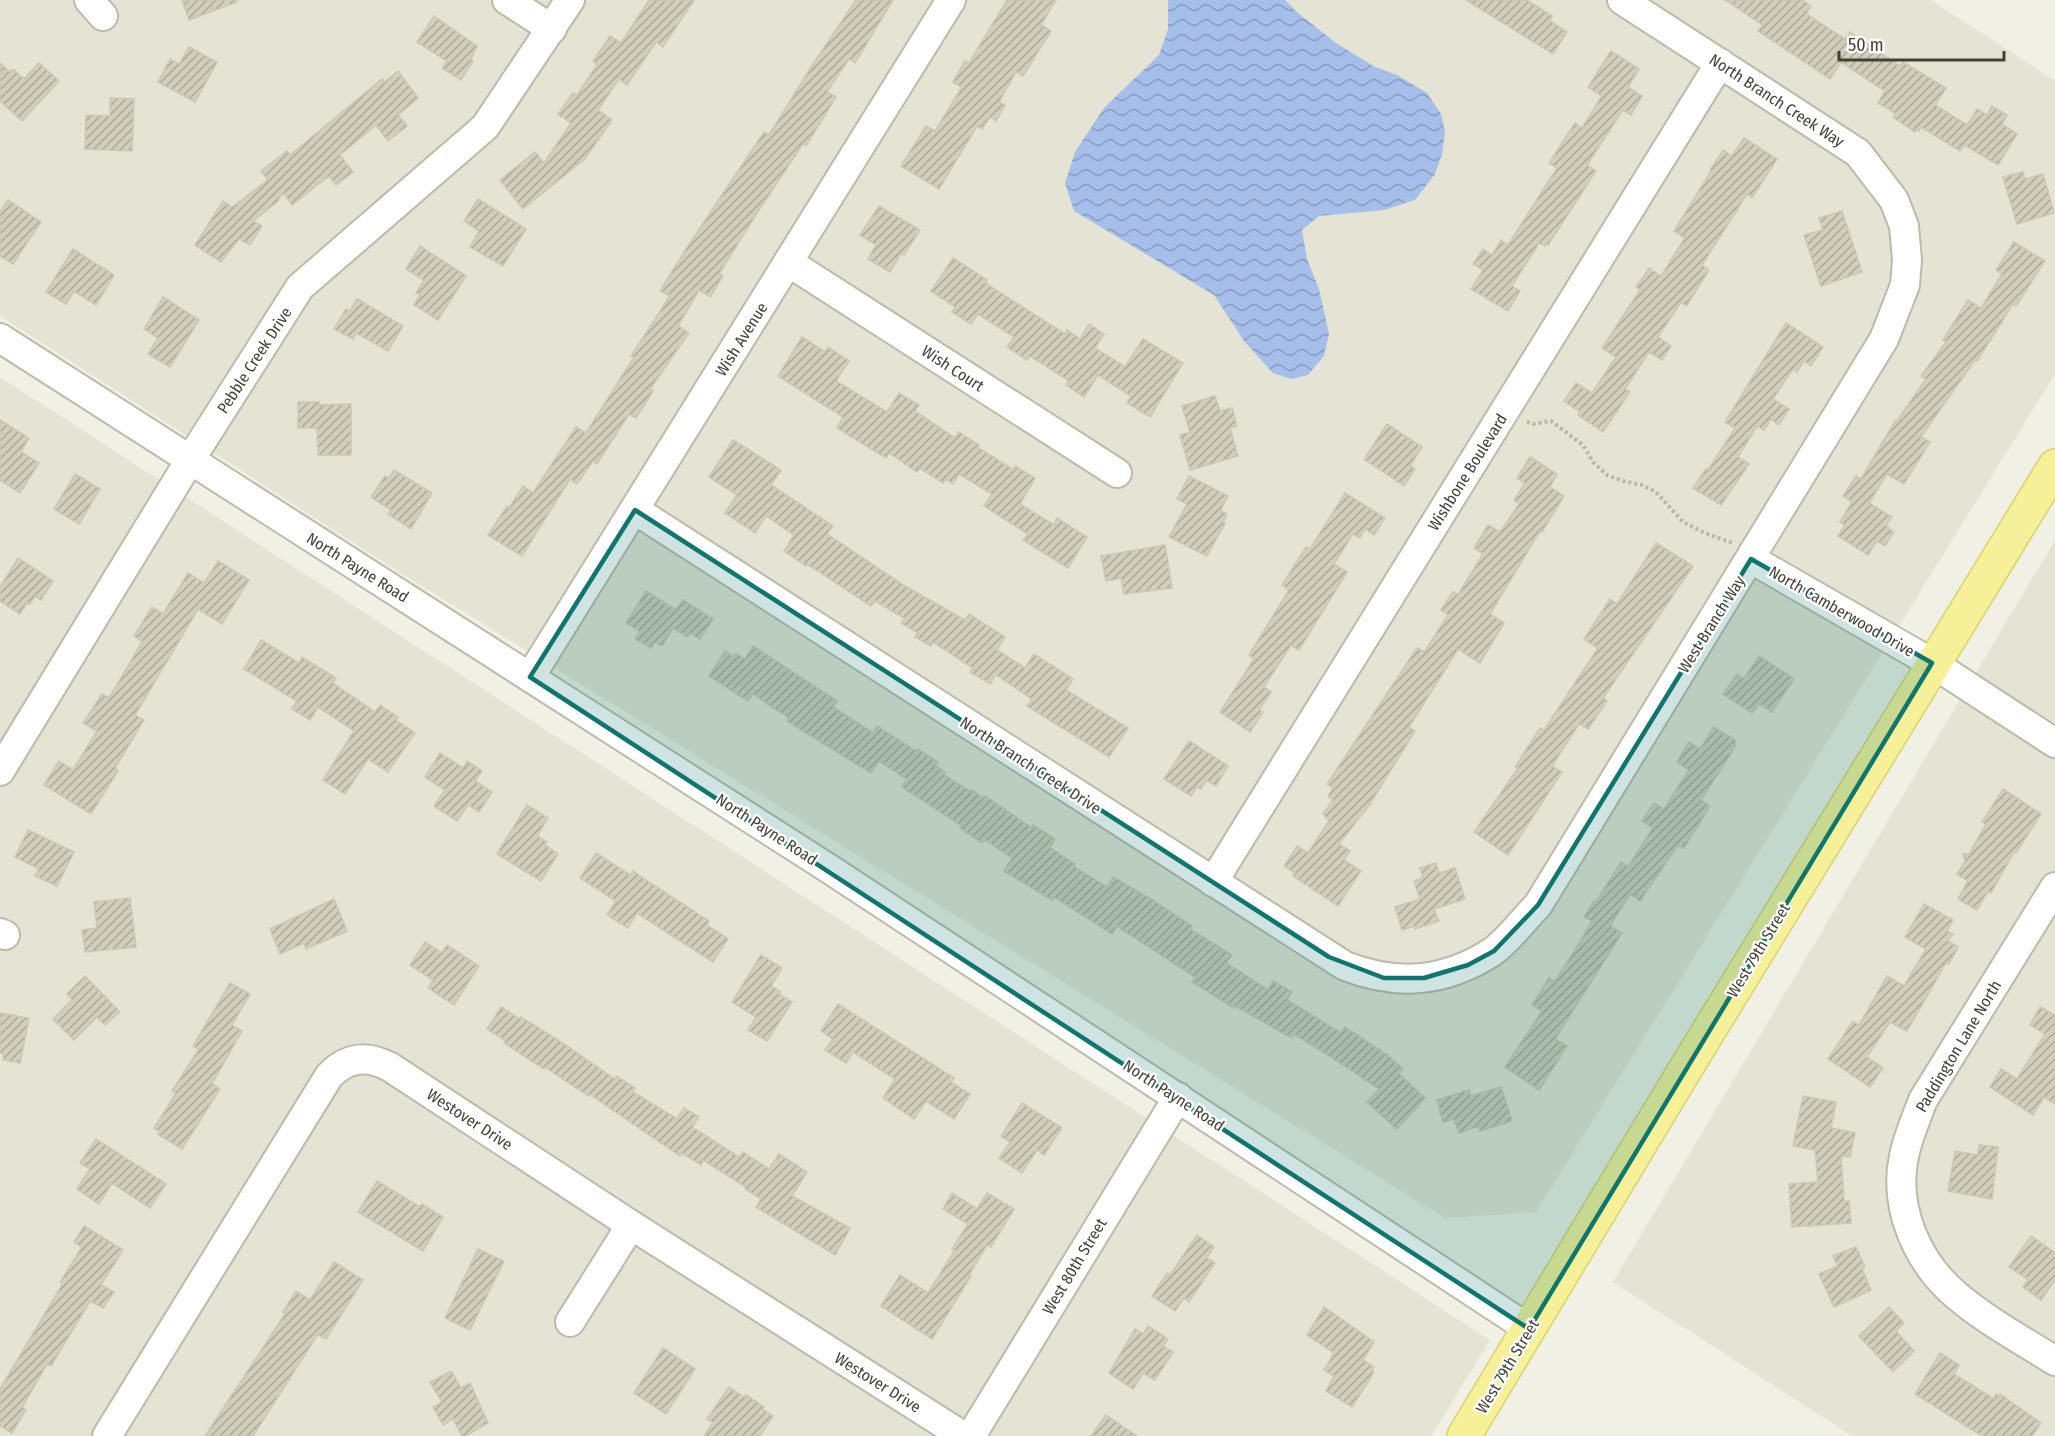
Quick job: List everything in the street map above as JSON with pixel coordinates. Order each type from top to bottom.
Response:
[{"type":"main road","name":"West 79th Street","points":[[1464,1436],[1932,663],[2055,466]]},
{"type":"street","points":[[507,0],[552,30]]},
{"type":"street","name":"Pebble Creek Drive","points":[[0,771],[190,460],[300,287],[485,127],[570,0]]},
{"type":"street","name":"Wish Avenue","points":[[530,676],[951,0]]},
{"type":"street","name":"North Branch Creek Way","points":[[1622,0],[1858,153],[1894,200],[1904,226]]},
{"type":"street","name":"Wishbone Boulevard","points":[[1213,882],[1720,63]]},
{"type":"street","name":"West Branch Way","points":[[1442,975],[1468,965],[1494,951],[1538,905],[1884,339],[1905,285],[1907,260],[1904,226]]},
{"type":"street","name":"Wish Court","points":[[789,262],[1117,473]]},
{"type":"street","name":"North Payne Road","points":[[0,338],[831,870],[1529,1329]]},
{"type":"street","name":"North Branch Creek Drive","points":[[635,510],[1345,966],[1384,978],[1407,980],[1442,975]]},
{"type":"street","name":"North Camberwood Drive","points":[[1751,559],[1932,663],[2055,743]]},
{"type":"street","name":"Paddington Lane North","points":[[2055,887],[1923,1100],[1911,1128],[1903,1158],[1901,1178],[1906,1219],[1917,1247],[1948,1288],[1971,1306],[2055,1361]]},
{"type":"street","name":"Westover Drive","points":[[107,1436],[329,1076],[349,1061],[368,1058],[390,1067],[631,1225],[963,1436]]},
{"type":"street","name":"West 80th Street","points":[[971,1436],[1178,1097]]},
{"type":"street","points":[[570,1322],[631,1225]]},
{"type":"path","points":[[1505,411],[1533,424],[1551,422],[1583,445],[1593,462],[1607,475],[1642,485],[1656,492],[1683,522],[1705,533],[1732,542],[1739,553],[1751,559]]},
{"type":"highlighted area","points":[[635,510],[1329,957],[1384,978],[1424,978],[1468,965],[1494,951],[1538,905],[1751,559],[1932,663],[1529,1329],[530,677]]},
{"type":"shaded area","points":[[0,0],[1931,0],[2055,81],[2055,374],[1536,1212],[1445,1218],[399,572],[0,316]]},
{"type":"shaded area","points":[[0,377],[1490,1340],[1431,1436],[0,1436]]},
{"type":"shaded area","points":[[2055,540],[2055,1436],[1852,1436],[1613,1282]]},
{"type":"water","points":[[1168,0],[1285,0],[1336,43],[1375,67],[1397,75],[1427,93],[1441,114],[1445,131],[1442,154],[1435,174],[1415,200],[1384,210],[1319,216],[1302,230],[1307,259],[1319,289],[1329,334],[1324,356],[1308,375],[1291,379],[1273,373],[1244,341],[1214,295],[1074,211],[1065,183],[1075,152],[1104,108],[1159,55],[1168,29]]},
{"type":"building","points":[[182,0],[237,0],[237,2],[189,20]]},
{"type":"building","points":[[649,0],[694,0],[663,47],[656,42],[627,85],[619,79],[598,110],[612,120],[585,159],[523,209],[500,180],[535,152],[544,163],[571,123],[558,114],[573,93],[577,95],[597,65],[593,61],[610,36],[621,43]]},
{"type":"building","points":[[856,0],[893,0],[855,63],[849,59],[827,92],[836,97],[806,146],[803,144],[757,213],[719,274],[723,276],[710,297],[699,290],[678,326],[689,333],[650,389],[653,391],[636,418],[629,414],[597,464],[593,461],[577,484],[570,479],[522,556],[488,535],[523,486],[533,493],[576,427],[586,433],[634,357],[631,356],[670,296],[660,291],[684,252],[764,132],[769,135]]},
{"type":"building","points":[[1007,0],[1056,0],[1041,25],[1051,31],[1023,76],[1016,72],[999,102],[1005,105],[996,121],[990,117],[982,129],[977,126],[939,189],[901,166],[926,126],[935,131],[962,87],[953,82],[965,61],[969,63]]},
{"type":"building","points":[[1466,0],[1527,0],[1552,16],[1550,21],[1567,32],[1553,54]]},
{"type":"building","points":[[1725,0],[1802,0],[1811,6],[1806,14],[1845,39],[1850,32],[1900,66],[1903,62],[1946,88],[1935,105],[1967,125],[1977,109],[1987,115],[1992,106],[2007,115],[2002,124],[2017,134],[1998,165],[1964,145],[1960,151],[1921,127],[1915,132],[1893,117],[1895,113],[1878,103],[1885,91],[1841,62],[1830,79],[1758,31],[1763,25]]},
{"type":"building","points":[[434,16],[477,46],[471,59],[473,61],[461,80],[442,68],[447,61],[417,42]]},
{"type":"building","points":[[189,47],[217,62],[195,102],[158,82],[170,59],[179,64]]},
{"type":"building","points":[[1611,51],[1639,69],[1628,87],[1642,96],[1631,115],[1623,110],[1587,165],[1596,171],[1548,245],[1539,243],[1512,286],[1520,291],[1508,311],[1471,289],[1483,270],[1473,264],[1483,249],[1492,255],[1501,240],[1508,245],[1557,168],[1549,163],[1575,123],[1582,128],[1602,96],[1588,87]]},
{"type":"building","points":[[0,63],[10,72],[13,69],[24,79],[39,63],[59,81],[22,121],[0,101]]},
{"type":"building","points":[[398,71],[418,98],[398,115],[407,126],[388,141],[376,125],[340,155],[353,172],[336,185],[329,176],[292,205],[283,193],[277,202],[253,221],[262,226],[250,245],[239,239],[221,262],[195,245],[223,201],[232,207],[268,180],[261,171],[287,151],[290,155],[382,79],[385,82]]},
{"type":"building","points":[[110,98],[134,99],[132,151],[85,149],[86,115],[110,116]]},
{"type":"building","points":[[1744,138],[1777,159],[1752,198],[1747,194],[1702,265],[1709,270],[1689,302],[1686,306],[1681,302],[1658,337],[1671,346],[1662,360],[1649,352],[1625,389],[1630,392],[1603,432],[1578,415],[1580,412],[1564,401],[1576,383],[1592,393],[1616,357],[1602,348],[1640,290],[1636,287],[1649,268],[1661,276],[1685,238],[1674,231],[1710,170],[1723,150],[1732,156]]},
{"type":"building","points":[[2023,172],[2025,179],[2043,174],[2054,213],[2017,224],[2003,177]]},
{"type":"building","points":[[478,199],[526,229],[503,266],[470,247],[479,231],[464,221]]},
{"type":"building","points":[[8,200],[41,222],[13,264],[0,256],[0,212]]},
{"type":"building","points":[[879,206],[920,230],[904,255],[901,253],[890,272],[868,259],[876,245],[860,235]]},
{"type":"building","points":[[1842,211],[1862,272],[1821,286],[1804,235],[1823,230],[1819,218]]},
{"type":"building","points":[[2014,242],[2045,261],[2016,306],[2013,304],[1977,361],[1975,360],[1921,437],[1930,442],[1904,484],[1887,474],[1869,503],[1892,517],[1886,526],[1894,532],[1885,546],[1877,541],[1868,555],[1838,536],[1845,525],[1840,522],[1852,502],[1843,496],[1856,476],[1861,479],[1895,421],[1926,379],[1921,376],[1946,342],[1943,340],[1968,300],[1981,308],[2002,274],[1996,270]]},
{"type":"building","points":[[420,246],[466,276],[438,320],[414,305],[420,295],[416,293],[424,280],[406,269]]},
{"type":"building","points":[[73,249],[114,275],[96,305],[74,291],[66,304],[46,292]]},
{"type":"building","points":[[953,258],[987,280],[985,283],[1065,334],[1067,330],[1080,339],[1089,324],[1104,334],[1095,348],[1125,367],[1143,339],[1183,363],[1150,417],[1127,403],[1131,396],[1098,375],[1084,397],[1066,385],[1068,380],[1030,356],[1027,360],[1007,347],[1014,337],[978,314],[971,324],[952,312],[955,307],[931,291]]},
{"type":"building","points":[[163,297],[199,320],[170,367],[148,354],[158,338],[144,329]]},
{"type":"building","points":[[357,299],[403,326],[388,351],[356,333],[353,339],[334,329],[346,309],[350,311]]},
{"type":"building","points":[[1786,323],[1823,347],[1811,366],[1804,361],[1797,372],[1793,369],[1773,399],[1789,409],[1779,425],[1771,419],[1764,430],[1757,426],[1738,457],[1749,464],[1721,505],[1693,488],[1706,469],[1708,470],[1735,428],[1725,422]]},
{"type":"building","points":[[802,337],[825,352],[828,347],[849,361],[836,381],[887,412],[899,393],[919,405],[915,411],[955,438],[959,432],[979,445],[977,447],[1014,470],[1015,466],[1035,478],[1020,504],[1054,525],[1057,518],[1087,537],[1068,568],[1023,540],[1028,534],[984,506],[992,494],[959,474],[953,484],[946,479],[943,483],[920,468],[917,472],[889,453],[886,458],[837,428],[843,417],[778,376]]},
{"type":"building","points":[[1215,396],[1220,411],[1232,408],[1237,426],[1230,428],[1238,456],[1190,470],[1180,435],[1190,432],[1182,406]]},
{"type":"building","points":[[298,402],[319,402],[319,405],[351,404],[351,455],[318,455],[317,428],[298,428]]},
{"type":"building","points":[[0,420],[29,438],[21,452],[39,463],[20,493],[0,480]]},
{"type":"building","points":[[1387,424],[1422,447],[1410,466],[1415,469],[1404,486],[1364,459]]},
{"type":"building","points":[[733,440],[781,470],[771,485],[833,526],[827,534],[905,586],[965,620],[969,614],[1005,637],[997,650],[1025,668],[1034,654],[1073,679],[1066,690],[1128,728],[1109,757],[1027,706],[1032,699],[996,675],[990,684],[970,672],[973,668],[933,642],[931,646],[915,637],[918,633],[901,623],[904,618],[875,601],[871,606],[784,551],[794,535],[766,516],[755,533],[725,513],[737,495],[709,477]]},
{"type":"building","points":[[1530,457],[1557,474],[1550,487],[1564,496],[1490,614],[1504,623],[1480,663],[1458,649],[1409,727],[1415,731],[1370,804],[1339,844],[1350,851],[1344,860],[1361,871],[1338,906],[1293,876],[1295,873],[1284,866],[1297,846],[1308,853],[1329,821],[1323,814],[1333,800],[1328,796],[1333,788],[1327,784],[1417,648],[1424,652],[1448,615],[1441,610],[1453,591],[1458,595],[1483,554],[1474,548],[1488,525],[1500,532],[1519,504],[1514,500],[1525,483],[1517,478]]},
{"type":"building","points":[[394,470],[432,493],[411,529],[388,514],[391,510],[371,497],[385,476],[389,478]]},
{"type":"building","points":[[75,474],[100,489],[79,524],[54,509]]},
{"type":"building","points":[[1189,476],[1228,496],[1220,511],[1227,514],[1223,522],[1225,523],[1207,556],[1169,537],[1187,504],[1177,499]]},
{"type":"building","points":[[1345,493],[1385,518],[1374,535],[1365,529],[1360,538],[1353,534],[1334,564],[1347,572],[1299,650],[1291,645],[1264,687],[1271,692],[1259,710],[1263,712],[1250,732],[1220,712],[1254,659],[1249,655],[1289,590],[1282,585],[1306,547],[1310,549]]},
{"type":"building","points":[[1656,543],[1693,566],[1603,698],[1607,701],[1588,729],[1579,724],[1552,766],[1562,772],[1508,855],[1474,832],[1518,768],[1515,767],[1540,728],[1544,730],[1598,648],[1584,639],[1610,599],[1617,604]]},
{"type":"building","points":[[1165,545],[1172,588],[1124,594],[1121,578],[1106,581],[1101,556]]},
{"type":"building","points":[[18,558],[53,581],[41,600],[35,596],[20,614],[0,601],[0,587]]},
{"type":"building","points":[[218,561],[249,580],[222,624],[198,609],[135,715],[144,720],[115,768],[118,771],[91,814],[44,785],[59,761],[73,770],[97,731],[83,723],[102,694],[109,698],[134,656],[142,641],[134,636],[152,607],[163,614],[188,573],[204,583]]},
{"type":"building","points":[[646,591],[676,610],[683,600],[713,619],[700,639],[690,633],[688,637],[673,628],[662,646],[655,642],[651,648],[635,639],[640,631],[626,623]]},
{"type":"building","points":[[261,640],[299,663],[302,657],[336,678],[333,683],[375,712],[380,705],[398,717],[396,720],[415,733],[388,772],[368,759],[345,794],[323,780],[354,731],[318,707],[310,720],[292,709],[297,701],[244,669]]},
{"type":"building","points":[[753,646],[837,701],[833,707],[873,733],[877,726],[916,751],[918,749],[938,762],[935,765],[945,772],[944,775],[971,792],[972,790],[983,798],[985,796],[1032,828],[1033,825],[1055,839],[1050,848],[1075,864],[1074,867],[1107,887],[1113,877],[1154,901],[1192,926],[1190,929],[1232,955],[1226,963],[1268,990],[1273,981],[1292,992],[1287,1000],[1341,1033],[1345,1027],[1389,1056],[1403,1069],[1399,1074],[1425,1098],[1397,1129],[1367,1102],[1379,1089],[1328,1055],[1294,1034],[1292,1038],[1235,1006],[1234,1008],[1192,982],[1195,977],[1117,926],[1112,934],[1054,897],[1052,900],[1004,871],[1012,858],[985,840],[982,843],[960,828],[962,826],[902,787],[907,779],[879,761],[871,773],[787,721],[789,718],[753,694],[748,701],[709,676],[725,651],[734,657],[736,653],[745,659]]},
{"type":"building","points":[[1759,656],[1794,679],[1772,712],[1759,704],[1752,713],[1723,694],[1737,674],[1744,679]]},
{"type":"building","points":[[1714,727],[1735,740],[1735,747],[1701,800],[1710,806],[1684,848],[1678,845],[1640,901],[1630,894],[1610,926],[1622,933],[1555,1039],[1567,1046],[1539,1090],[1505,1067],[1542,1011],[1532,1005],[1549,978],[1555,981],[1575,950],[1592,921],[1584,917],[1594,901],[1596,902],[1621,862],[1628,867],[1653,828],[1642,821],[1654,803],[1664,809],[1689,770],[1677,762],[1689,742],[1700,749]]},
{"type":"building","points":[[1189,741],[1228,766],[1216,786],[1206,780],[1201,789],[1197,787],[1191,796],[1164,779]]},
{"type":"building","points":[[440,753],[463,768],[467,761],[482,771],[475,781],[492,792],[479,812],[468,805],[457,821],[434,806],[445,790],[425,777]]},
{"type":"building","points":[[2003,789],[2041,814],[2016,853],[2014,852],[1991,893],[1988,891],[1977,910],[1958,899],[1968,881],[1957,874],[1965,861],[1963,854],[1969,854],[1986,824],[1982,822]]},
{"type":"building","points":[[527,805],[548,818],[537,836],[547,842],[545,845],[558,854],[541,881],[497,854]]},
{"type":"building","points":[[28,830],[74,852],[57,886],[35,876],[39,869],[15,857]]},
{"type":"building","points":[[596,853],[630,875],[633,871],[709,921],[707,925],[728,939],[713,962],[637,913],[628,928],[607,915],[616,901],[580,878]]},
{"type":"building","points":[[1436,863],[1439,873],[1455,868],[1465,899],[1434,909],[1439,921],[1415,929],[1414,926],[1402,930],[1395,907],[1420,899],[1414,881],[1423,878],[1420,868]]},
{"type":"building","points":[[130,898],[136,947],[85,952],[82,930],[97,928],[94,902]]},
{"type":"building","points":[[334,899],[347,931],[306,949],[304,943],[280,954],[270,929]]},
{"type":"building","points":[[1924,904],[1953,920],[1947,931],[1953,934],[1948,941],[1958,947],[1949,964],[1946,963],[1907,1031],[1890,1022],[1867,1057],[1883,1068],[1870,1087],[1828,1059],[1853,1021],[1859,1025],[1887,976],[1904,986],[1926,949],[1905,937]]},
{"type":"building","points":[[425,942],[442,953],[447,945],[479,966],[454,1005],[428,988],[433,980],[410,965]]},
{"type":"building","points":[[761,955],[782,968],[771,986],[792,1002],[767,1041],[748,1030],[756,1017],[732,1002]]},
{"type":"building","points":[[85,976],[120,1012],[105,1025],[97,1017],[74,1040],[53,1019],[72,1000],[67,994]]},
{"type":"building","points":[[230,983],[250,994],[232,1025],[242,1031],[212,1084],[220,1089],[182,1149],[158,1134],[160,1132],[154,1128],[176,1093],[172,1091],[199,1049],[193,1046]]},
{"type":"building","points":[[838,1004],[954,1078],[951,1082],[970,1094],[954,1119],[926,1101],[914,1119],[883,1098],[895,1079],[853,1052],[846,1063],[825,1050],[833,1039],[821,1031]]},
{"type":"building","points":[[501,1007],[561,1042],[615,1079],[617,1076],[635,1088],[633,1092],[677,1119],[684,1108],[699,1117],[692,1127],[739,1157],[743,1152],[769,1169],[779,1154],[807,1172],[792,1196],[850,1228],[835,1255],[756,1207],[761,1199],[745,1189],[746,1187],[703,1160],[701,1165],[682,1153],[680,1156],[589,1094],[588,1096],[504,1043],[506,1041],[487,1029]]},
{"type":"building","points":[[2040,1007],[2055,1015],[2055,1104],[2044,1097],[2033,1115],[1990,1087],[2001,1069],[2017,1079],[2045,1034],[2030,1025]]},
{"type":"building","points":[[0,1013],[29,1018],[20,1063],[3,1060],[4,1054],[0,1053]]},
{"type":"building","points":[[1501,1087],[1512,1121],[1480,1131],[1479,1126],[1459,1133],[1454,1119],[1443,1122],[1437,1100],[1469,1090],[1471,1096]]},
{"type":"building","points":[[1803,1096],[1836,1102],[1831,1128],[1855,1133],[1850,1157],[1841,1156],[1844,1201],[1849,1201],[1851,1223],[1792,1227],[1789,1184],[1818,1182],[1815,1150],[1793,1146]]},
{"type":"building","points":[[1022,1103],[1062,1128],[1044,1155],[1037,1150],[1022,1173],[999,1158],[1010,1142],[1001,1136]]},
{"type":"building","points":[[96,1139],[166,1184],[150,1208],[112,1183],[99,1204],[77,1189],[90,1169],[80,1163]]},
{"type":"building","points":[[1979,1145],[1998,1147],[1992,1199],[1948,1191],[1955,1151],[1978,1155]]},
{"type":"building","points":[[377,1181],[420,1207],[422,1204],[443,1217],[423,1251],[358,1212]]},
{"type":"building","points":[[952,1193],[977,1209],[987,1193],[1014,1209],[991,1247],[987,1245],[969,1275],[971,1276],[932,1339],[881,1306],[900,1275],[928,1293],[968,1224],[943,1209]]},
{"type":"building","points":[[84,1226],[123,1250],[101,1285],[114,1292],[103,1308],[90,1301],[51,1366],[47,1364],[22,1407],[26,1410],[12,1433],[0,1426],[0,1389],[82,1247],[74,1242]]},
{"type":"building","points":[[1197,1235],[1214,1247],[1207,1258],[1215,1263],[1189,1302],[1184,1298],[1175,1311],[1152,1296],[1167,1273],[1170,1275]]},
{"type":"building","points":[[2031,1236],[2055,1253],[2055,1280],[2041,1300],[2023,1287],[2028,1280],[2009,1267]]},
{"type":"building","points":[[1856,1247],[1865,1267],[1862,1269],[1871,1290],[1834,1307],[1819,1274],[1838,1266],[1833,1256]]},
{"type":"building","points":[[478,1249],[504,1261],[470,1330],[445,1318]]},
{"type":"building","points":[[334,1262],[363,1280],[326,1339],[318,1334],[253,1436],[205,1436],[285,1314],[283,1312],[296,1291],[310,1300]]},
{"type":"building","points":[[1324,1307],[1374,1342],[1363,1360],[1374,1367],[1372,1371],[1374,1372],[1352,1407],[1326,1391],[1334,1376],[1324,1370],[1334,1353],[1307,1335]]},
{"type":"building","points":[[1889,1307],[1904,1323],[1896,1331],[1914,1351],[1893,1372],[1859,1336]]},
{"type":"building","points":[[1148,1326],[1168,1339],[1163,1346],[1173,1352],[1155,1380],[1143,1373],[1133,1389],[1109,1373],[1135,1329],[1143,1334]]},
{"type":"building","points":[[663,1348],[695,1369],[666,1414],[634,1393]]},
{"type":"building","points":[[1940,1353],[1959,1365],[1954,1374],[1994,1399],[1996,1394],[1999,1396],[2000,1394],[2041,1423],[2032,1436],[1982,1436],[1915,1394]]},
{"type":"building","points":[[451,1371],[461,1388],[470,1383],[488,1423],[465,1436],[462,1436],[453,1419],[443,1425],[433,1407],[442,1402],[430,1382]]},
{"type":"building","points":[[729,1387],[744,1397],[746,1395],[773,1416],[760,1436],[704,1436],[713,1422],[707,1419]]},
{"type":"building","points":[[1106,1415],[1137,1436],[1091,1436]]}]
